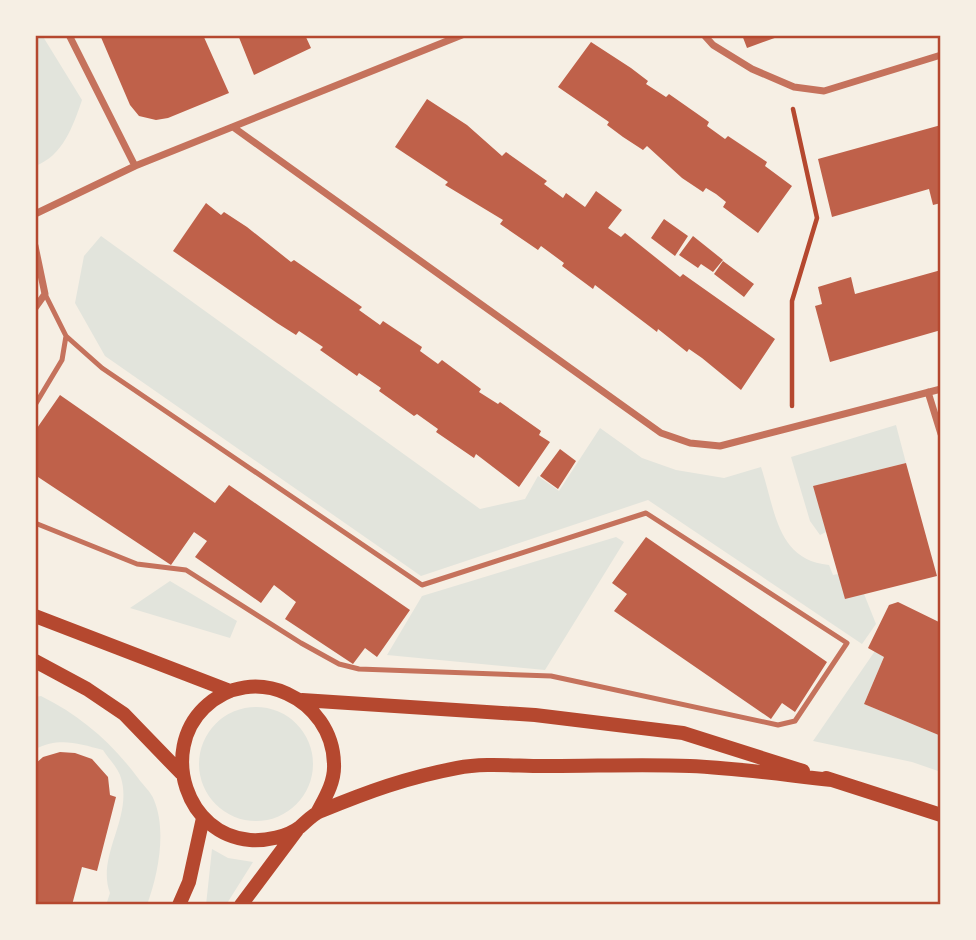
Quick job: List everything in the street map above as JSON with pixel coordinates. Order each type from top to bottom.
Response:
[{"type":"main road","points":[[35,616],[230,691]]},
{"type":"main road","points":[[35,661],[87,688],[124,714],[181,773]]},
{"type":"main road","points":[[298,829],[274,839],[248,840],[224,832],[203,818],[189,797],[181,773],[182,748],[191,724],[205,707],[230,691],[255,686],[280,689],[302,700],[320,718],[332,740],[335,766],[329,791],[317,813]]},
{"type":"main road","points":[[302,700],[535,715],[683,733],[941,815]]},
{"type":"main road","points":[[241,905],[298,829],[317,813],[399,779],[461,767],[690,766],[832,780]]},
{"type":"main road","points":[[179,905],[189,882],[203,818]]},
{"type":"street","points":[[69,35],[135,166]]},
{"type":"street","points":[[35,214],[135,166],[461,35]]},
{"type":"street","points":[[704,35],[713,46],[752,69],[787,85],[824,91],[941,55]]},
{"type":"street","points":[[233,127],[661,433],[690,443],[720,446],[941,389]]},
{"type":"street","points":[[35,246],[45,294],[35,308]]},
{"type":"street","points":[[928,392],[941,434]]},
{"type":"lane","points":[[35,523],[137,564],[186,570],[301,643],[339,664],[359,669],[551,677],[778,725],[795,720],[847,643],[646,513],[422,584],[102,368],[66,336],[45,294]]},
{"type":"lane","points":[[35,405],[62,360],[66,336]]},
{"type":"path","points":[[787,85],[817,218],[792,301],[792,428]]},
{"type":"shaded area","points":[[35,35],[42,35],[82,100],[71,130],[60,148],[35,166]]},
{"type":"shaded area","points":[[101,236],[480,509],[525,499],[538,476],[559,491],[600,428],[642,458],[676,470],[724,478],[761,467],[780,530],[788,543],[811,561],[829,565],[833,575],[838,574],[864,594],[876,624],[862,644],[648,500],[421,576],[105,356],[75,303],[84,256]]},
{"type":"shaded area","points":[[896,425],[906,463],[814,486],[826,532],[820,535],[810,521],[791,457]]},
{"type":"shaded area","points":[[616,537],[624,542],[545,670],[387,655],[422,596]]},
{"type":"shaded area","points":[[170,581],[237,621],[230,638],[130,608]]},
{"type":"shaded area","points":[[875,651],[884,657],[864,704],[941,736],[941,772],[912,762],[813,741]]},
{"type":"shaded area","points":[[41,696],[82,721],[106,742],[153,797],[160,825],[160,853],[147,905],[106,905],[110,893],[107,879],[110,851],[122,808],[121,778],[103,750],[77,743],[60,742],[35,749],[35,697]]},
{"type":"shaded area","points":[[256,707],[278,712],[296,724],[308,742],[313,764],[308,786],[296,804],[278,816],[256,821],[234,816],[216,804],[204,786],[199,764],[204,742],[216,724],[234,712]]},
{"type":"shaded area","points":[[212,849],[228,858],[253,862],[226,905],[206,905]]},
{"type":"building","points":[[100,35],[203,35],[229,93],[168,118],[156,120],[139,116],[130,105]]},
{"type":"building","points":[[238,35],[305,35],[311,48],[254,75]]},
{"type":"building","points":[[742,35],[783,35],[747,48]]},
{"type":"building","points":[[591,42],[631,68],[648,81],[646,84],[666,97],[669,94],[709,122],[707,126],[725,139],[728,136],[767,162],[765,166],[792,186],[758,233],[723,207],[726,202],[716,194],[706,188],[703,192],[682,178],[647,146],[643,150],[623,137],[607,125],[609,122],[558,87]]},
{"type":"building","points":[[427,99],[467,125],[502,156],[506,152],[547,181],[544,184],[563,198],[566,193],[585,207],[596,191],[622,210],[608,228],[621,237],[625,233],[680,277],[683,274],[775,339],[741,390],[702,358],[689,349],[687,352],[658,329],[657,332],[595,285],[593,289],[541,246],[538,250],[500,224],[503,220],[445,185],[448,182],[395,147]]},
{"type":"building","points":[[941,125],[941,203],[933,205],[929,189],[832,217],[818,159]]},
{"type":"building","points":[[206,203],[221,215],[224,212],[247,227],[291,262],[294,260],[362,307],[359,310],[380,325],[383,321],[422,347],[420,351],[438,364],[442,360],[481,389],[479,392],[498,404],[500,402],[541,431],[539,435],[550,442],[519,487],[476,454],[474,458],[436,432],[438,429],[379,391],[381,388],[359,373],[357,376],[320,350],[323,347],[299,331],[296,335],[277,323],[173,251]]},
{"type":"building","points":[[664,219],[688,236],[675,256],[651,238]]},
{"type":"building","points":[[693,236],[723,260],[713,272],[701,264],[698,268],[679,255]]},
{"type":"building","points":[[723,261],[754,284],[744,297],[714,274]]},
{"type":"building","points":[[941,270],[941,330],[830,362],[815,306],[822,304],[818,287],[851,277],[855,294]]},
{"type":"building","points":[[60,395],[215,503],[229,485],[410,610],[377,657],[365,648],[353,664],[285,619],[296,602],[274,585],[261,603],[195,557],[207,541],[194,532],[171,565],[35,475],[35,431]]},
{"type":"building","points":[[560,449],[576,461],[558,489],[540,476]]},
{"type":"building","points":[[906,463],[937,576],[845,599],[813,486]]},
{"type":"building","points":[[646,537],[827,662],[795,712],[782,703],[771,719],[614,611],[627,594],[612,583]]},
{"type":"building","points":[[898,602],[941,623],[941,736],[864,704],[884,657],[868,648],[889,605]]},
{"type":"building","points":[[60,752],[75,753],[92,759],[108,777],[110,795],[116,797],[97,871],[82,867],[72,905],[35,905],[35,764],[43,757]]}]
